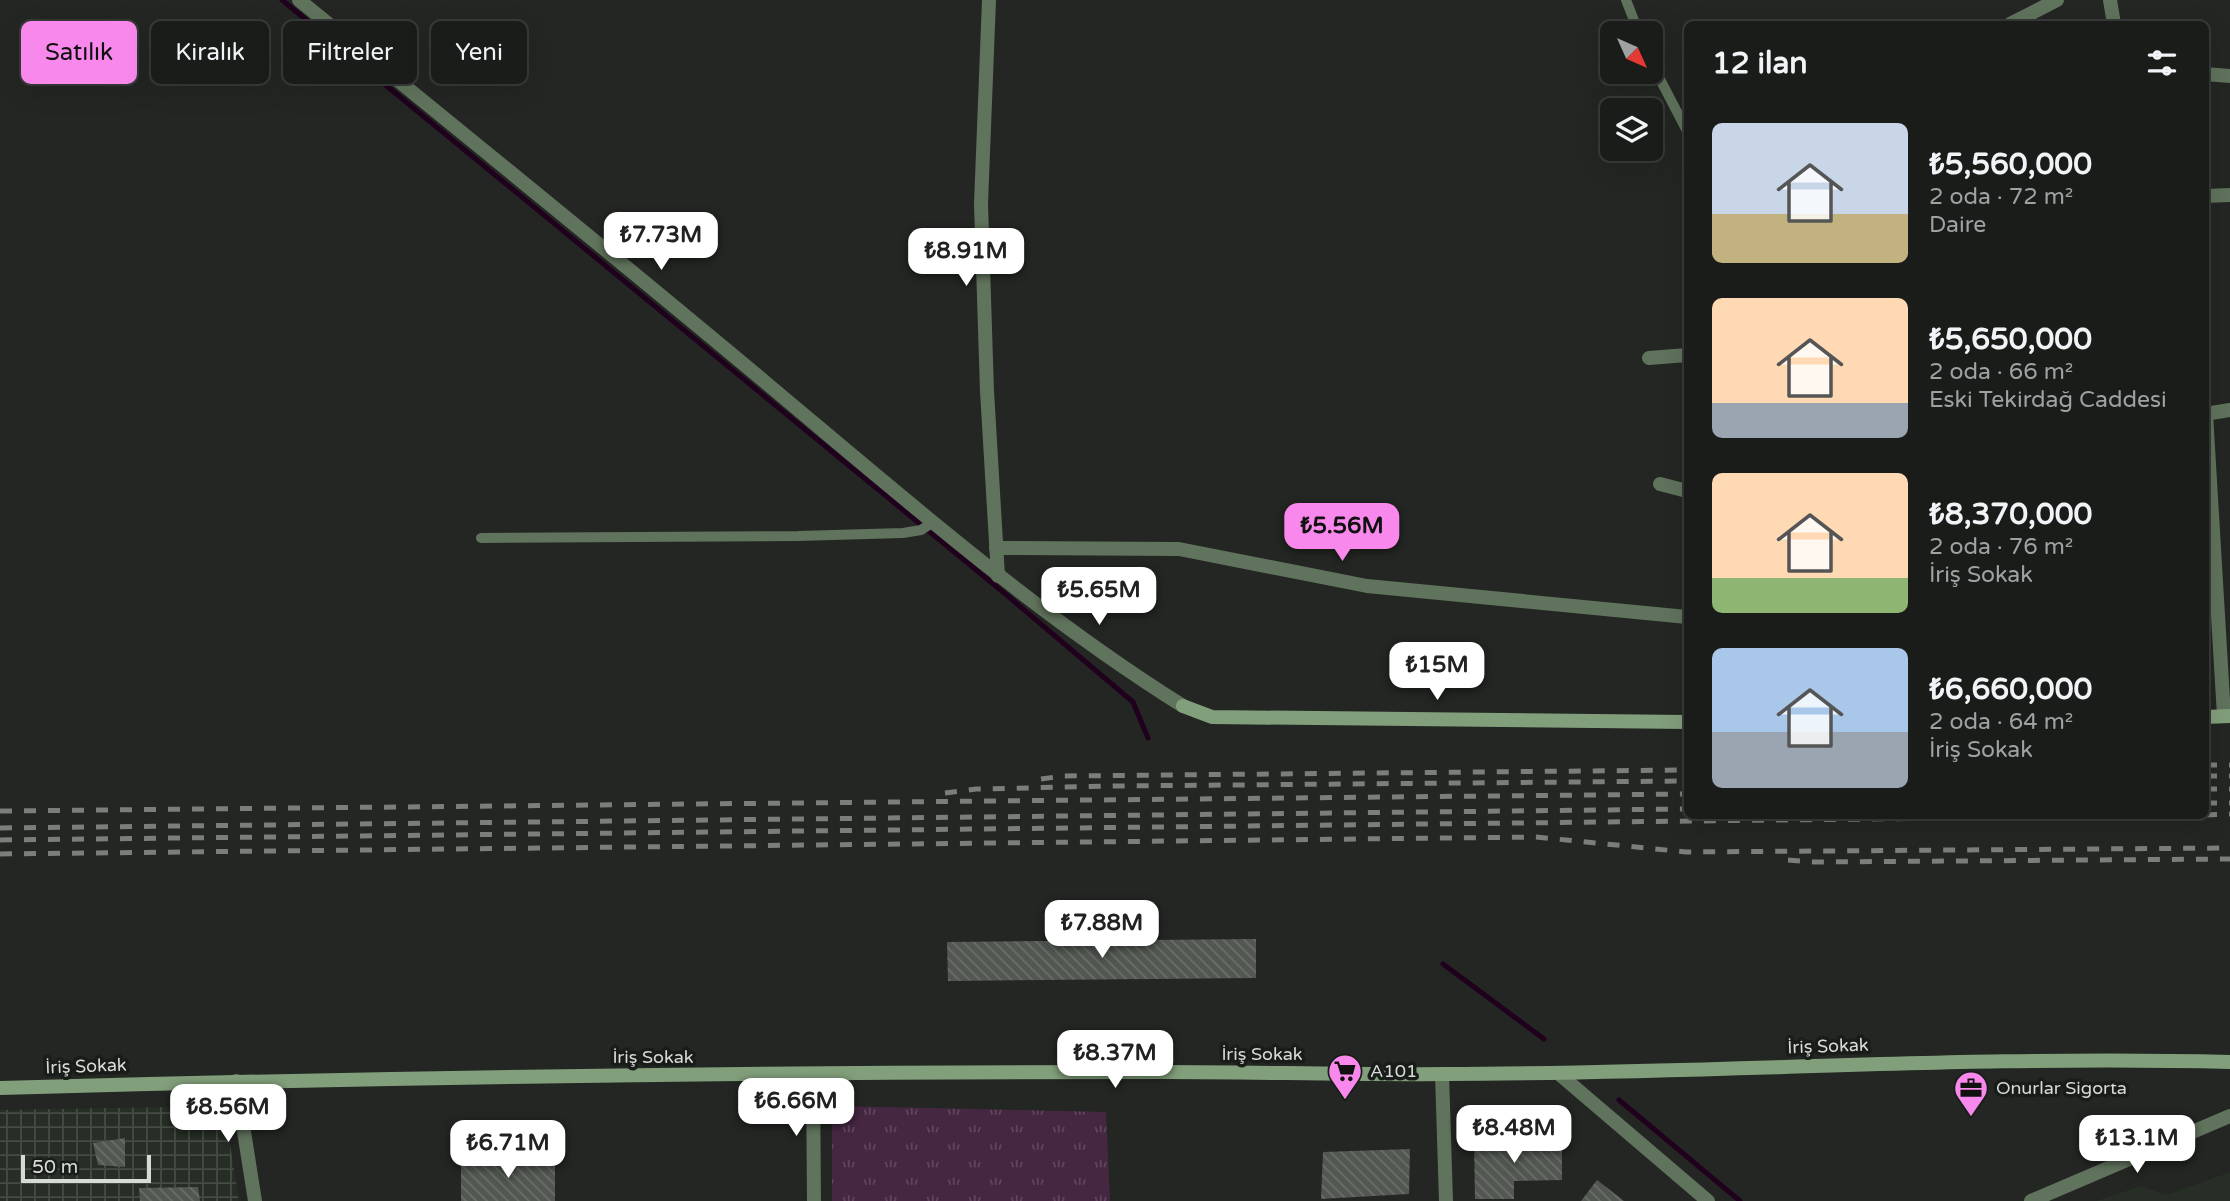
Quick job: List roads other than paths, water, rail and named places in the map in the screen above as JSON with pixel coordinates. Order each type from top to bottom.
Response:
[{"type":"main road","points":[[1182,706],[1212,717],[1684,722]]},
{"type":"main road","points":[[2209,717],[2227,716]]},
{"type":"main road","name":"İriş Sokak","points":[[0,1088],[236,1081],[1166,1072],[1558,1073],[1878,1063],[2135,1059],[2230,1062]]},
{"type":"street","points":[[299,0],[662,295],[928,525],[1182,706]]},
{"type":"street","points":[[989,0],[981,204],[987,391],[998,576]]},
{"type":"street","points":[[2016,21],[2057,0]]},
{"type":"street","points":[[2110,0],[2114,21]]},
{"type":"street","points":[[2209,74],[2230,76]]},
{"type":"street","points":[[2209,196],[2230,195]]},
{"type":"street","points":[[1649,358],[1684,355]]},
{"type":"street","points":[[2209,413],[2230,410]]},
{"type":"street","points":[[2209,469],[2227,716]]},
{"type":"street","points":[[1660,484],[1684,490]]},
{"type":"street","points":[[996,548],[1179,549],[1367,586],[1684,617]]},
{"type":"street","points":[[1558,1073],[1708,1201]]},
{"type":"street","points":[[1442,1074],[1446,1201]]},
{"type":"street","points":[[813,1075],[814,1201]]},
{"type":"street","points":[[236,1081],[255,1201]]},
{"type":"street","points":[[2031,1201],[2230,1116]]},
{"type":"lane","points":[[1626,0],[1634,21]]},
{"type":"lane","points":[[1663,84],[1684,125]]},
{"type":"lane","points":[[481,538],[797,537],[903,533],[928,525]]},
{"type":"waterway","points":[[282,0],[1133,702],[1148,738]]},
{"type":"waterway","points":[[1443,964],[1544,1039]]},
{"type":"waterway","points":[[1619,1100],[1740,1201]]},
{"type":"railway","points":[[2209,765],[2230,765]]},
{"type":"railway","points":[[1041,779],[1063,776],[1684,770]]},
{"type":"railway","points":[[2209,776],[2230,776]]},
{"type":"railway","points":[[945,793],[976,789],[1117,786],[1684,781]]},
{"type":"railway","points":[[2209,789],[2230,789]]},
{"type":"railway","points":[[0,811],[1684,794]]},
{"type":"railway","points":[[2209,803],[2230,803]]},
{"type":"railway","points":[[0,828],[1684,809]]},
{"type":"railway","points":[[2209,815],[2230,814]]},
{"type":"railway","points":[[0,840],[1872,819]]},
{"type":"railway","points":[[0,854],[1536,837],[1686,852],[2230,848]]},
{"type":"railway","points":[[1788,860],[2230,859]]},
{"type":"place","name":"A101","points":[[1345,1101]]},
{"type":"place","name":"Onurlar Sigorta","points":[[1971,1118]]}]
